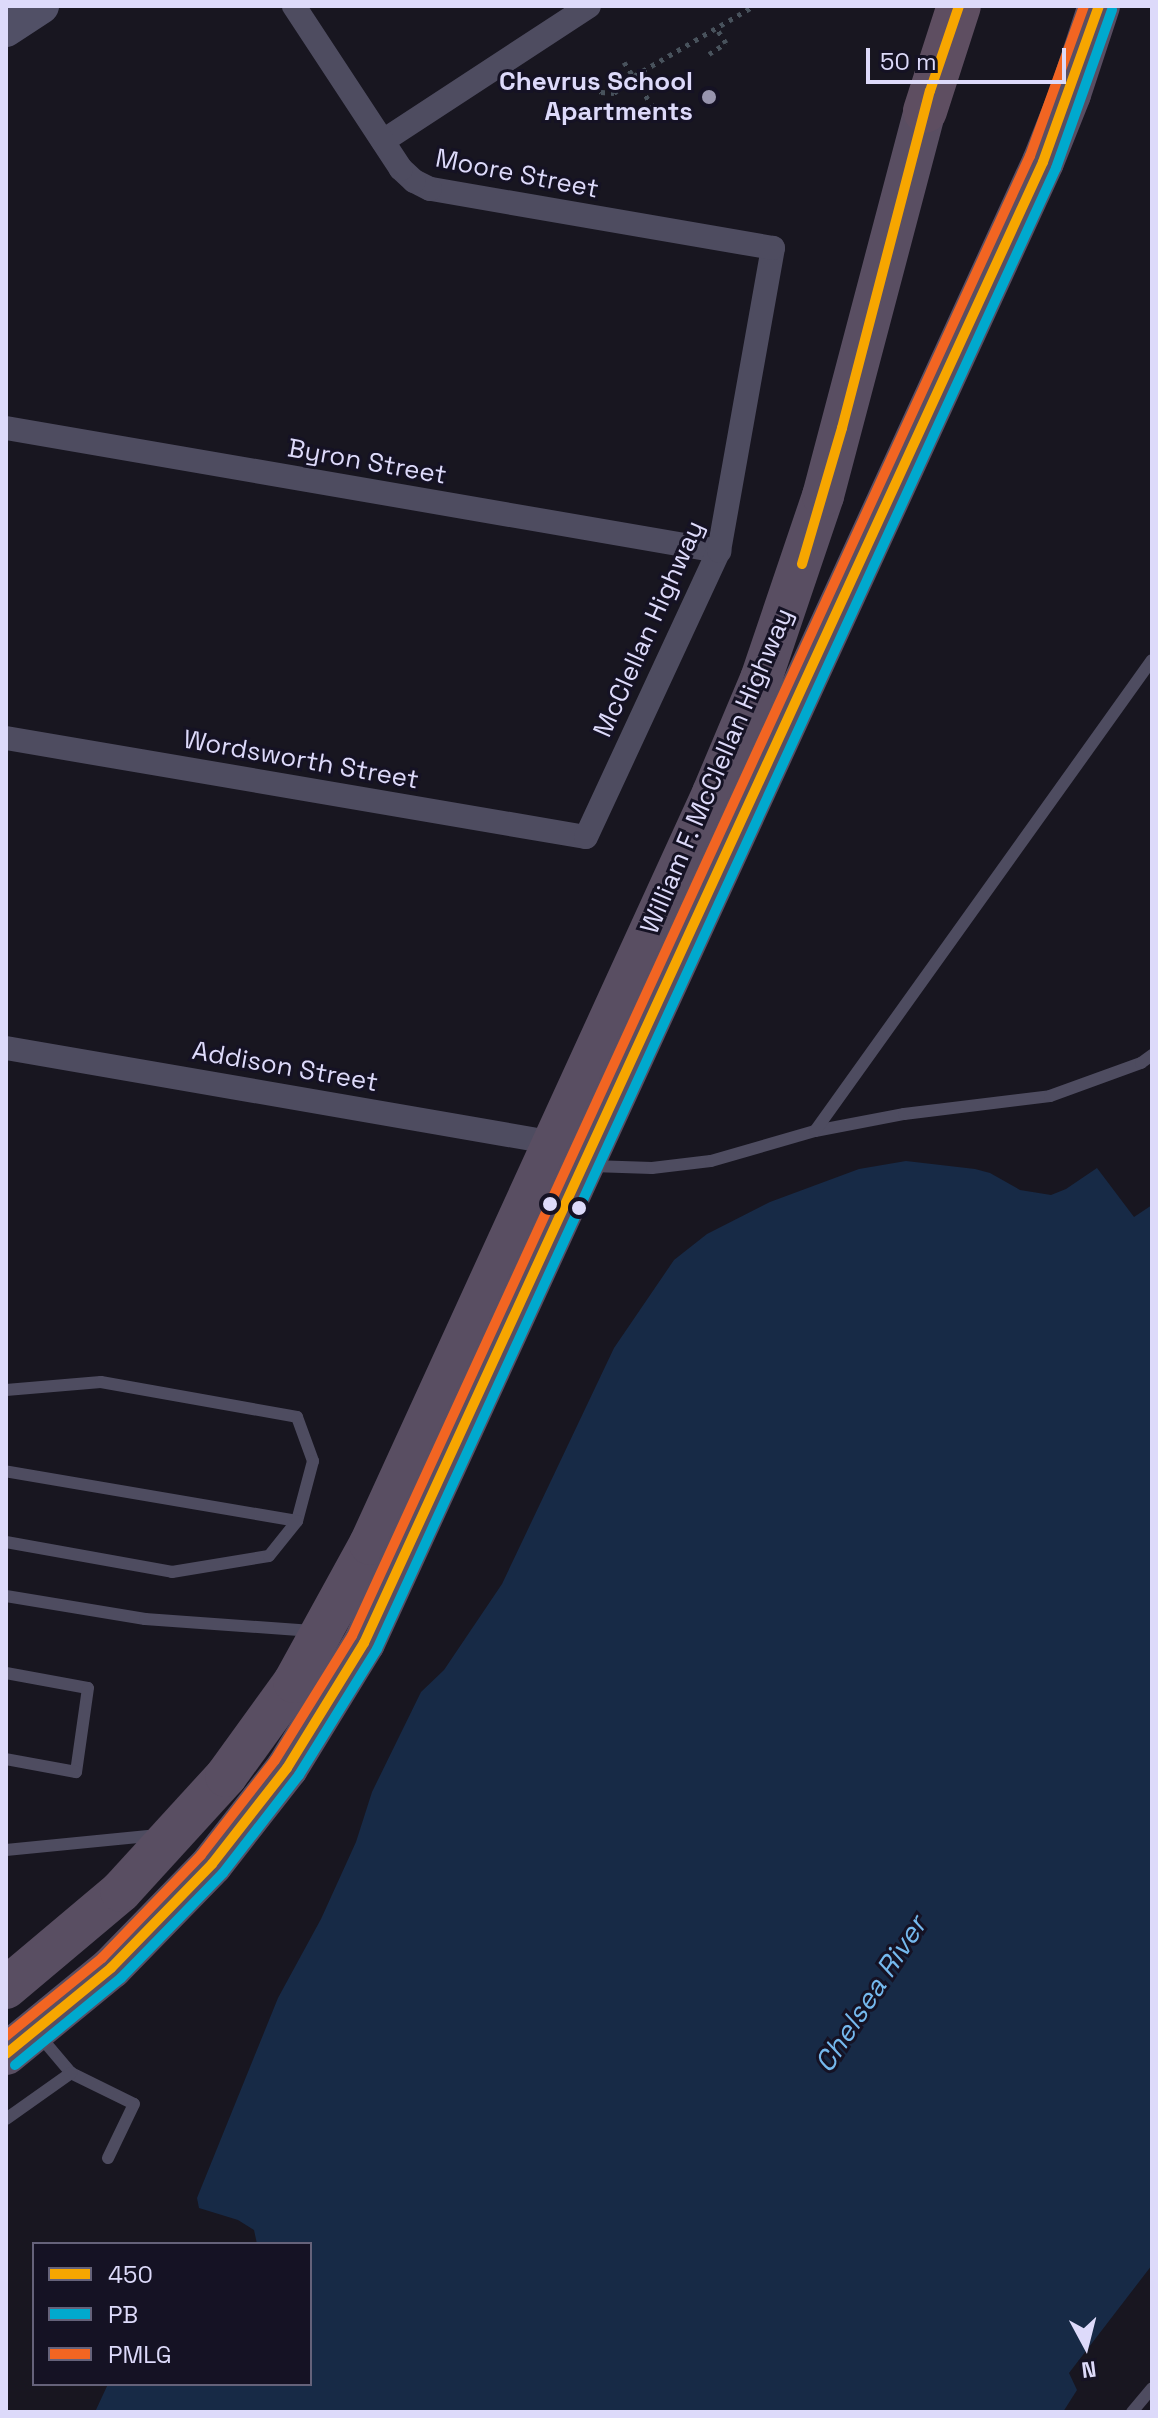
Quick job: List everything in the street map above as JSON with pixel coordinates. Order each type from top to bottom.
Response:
[{"type":"highway","points":[[925,111],[941,6]]},
{"type":"highway","name":"William F. McClellan Highway","points":[[21,2043],[119,1960],[196,1882],[273,1787],[327,1707],[386,1600],[570,1154],[778,633],[823,496],[925,111],[959,6]]},
{"type":"highway","name":"William F. McClellan Highway","points":[[6,1988],[100,1910],[177,1833],[261,1730],[324,1631],[570,1154],[1043,162],[1074,83],[1099,6]]},
{"type":"main road","points":[[6,29],[41,6]]},
{"type":"street","name":"Moore Street","points":[[294,6],[401,169],[414,181],[430,189],[773,248]]},
{"type":"street","points":[[383,141],[589,6]]},
{"type":"street","name":"McClellan Highway","points":[[586,837],[719,551],[773,248]]},
{"type":"street","name":"Byron Street","points":[[6,428],[719,551]]},
{"type":"street","name":"Wordsworth Street","points":[[6,738],[586,837]]},
{"type":"street","name":"Addison Street","points":[[6,1048],[570,1154]]},
{"type":"lane","points":[[815,1131],[1152,660]]},
{"type":"lane","points":[[570,1154],[652,1168],[711,1161],[815,1131],[904,1114],[1050,1096],[1141,1063],[1152,1055]]},
{"type":"lane","points":[[6,1390],[101,1382],[297,1417],[313,1461],[297,1521],[269,1556],[172,1572],[6,1542]]},
{"type":"lane","points":[[6,1471],[297,1521]]},
{"type":"lane","points":[[6,1596],[145,1619],[324,1631]]},
{"type":"lane","points":[[6,1673],[88,1688],[76,1772],[6,1759]]},
{"type":"lane","points":[[6,1850],[177,1833]]},
{"type":"lane","points":[[21,2043],[71,2073],[134,2104],[108,2158]]},
{"type":"lane","points":[[6,2119],[71,2073]]},
{"type":"lane","points":[[1132,2412],[1152,2388]]},
{"type":"path","points":[[594,84],[601,92],[614,93],[634,76],[754,6]]},
{"type":"path","points":[[709,54],[726,43],[717,29]]},
{"type":"path","points":[[624,62],[653,107]]},
{"type":"water","name":"Chelsea River","points":[[906,1161],[975,1169],[990,1173],[1020,1190],[1051,1195],[1066,1189],[1097,1168],[1134,1217],[1152,1205],[1152,2265],[1069,2373],[1077,2390],[1063,2412],[95,2412],[107,2386],[312,2386],[312,2242],[257,2242],[254,2230],[238,2220],[199,2208],[197,2198],[278,1998],[321,1919],[356,1842],[372,1792],[421,1692],[444,1670],[502,1584],[614,1348],[674,1260],[707,1234],[770,1202],[859,1169]]},
{"type":"transit line","name":"450","points":[[802,564],[842,428],[930,91],[959,6]]},
{"type":"transit line","name":"PMLG","points":[[6,2036],[102,1958],[201,1855],[275,1760],[352,1636],[1030,156],[1084,6]]},
{"type":"transit line","name":"450","points":[[6,2054],[111,1968],[212,1864],[287,1768],[364,1643],[1043,162],[1099,6]]},
{"type":"transit line","name":"PB","points":[[15,2065],[121,1978],[223,1873],[299,1775],[377,1649],[1056,168],[1112,10]]},
{"type":"place","name":"Chevrus School Apartments","points":[[709,97]]}]
